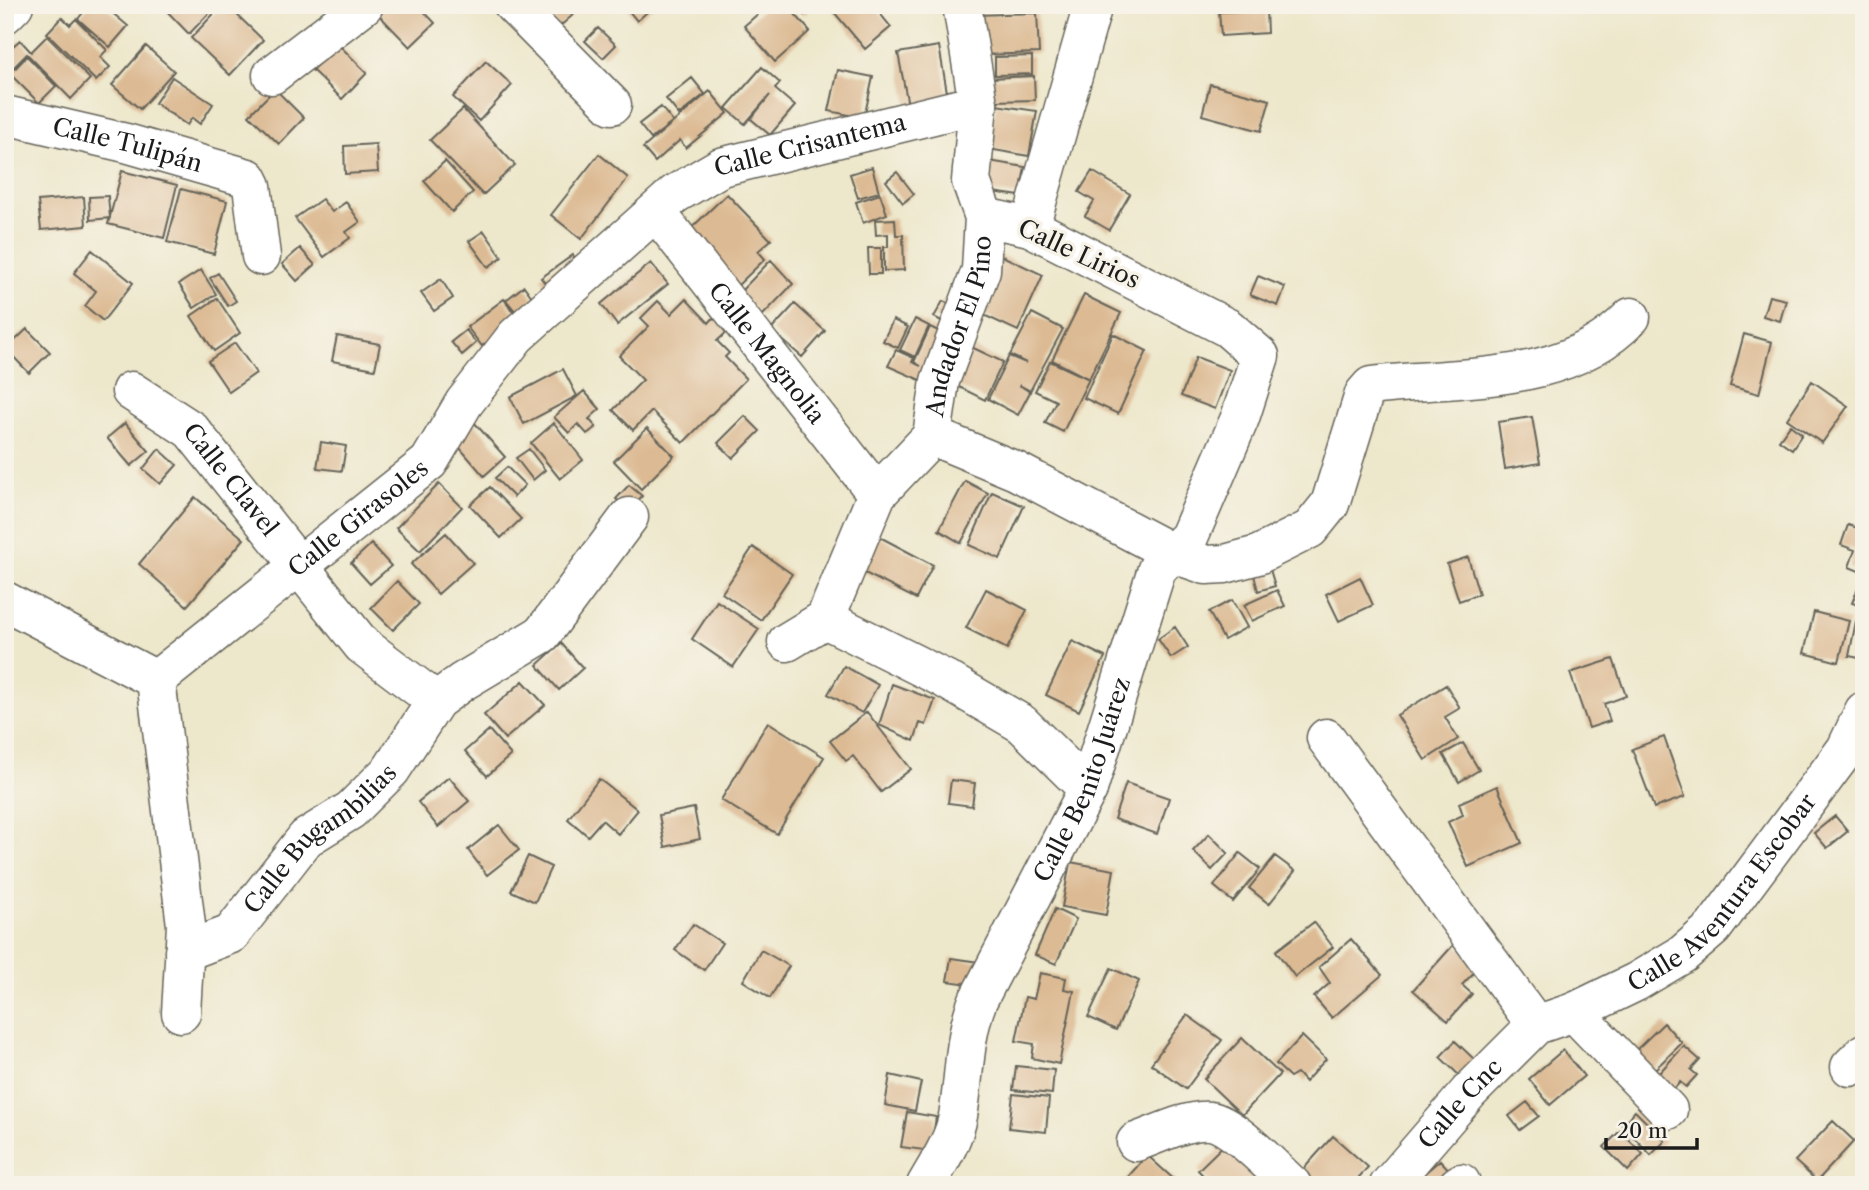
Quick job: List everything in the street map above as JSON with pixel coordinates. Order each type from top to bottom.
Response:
[{"type":"street","points":[[5,14],[14,5]]},
{"type":"street","points":[[272,75],[364,5]]},
{"type":"street","points":[[513,5],[612,105]]},
{"type":"street","name":"Calle Lirios","points":[[962,5],[978,104],[971,181],[984,217],[1030,227],[1228,328],[1260,356],[1253,381]]},
{"type":"street","points":[[1030,227],[1093,5]]},
{"type":"street","name":"Calle Crisantema","points":[[657,213],[675,194],[721,167],[978,104]]},
{"type":"street","name":"Calle Tulipán","points":[[5,115],[126,143],[248,178],[252,186],[261,256]]},
{"type":"street","name":"Calle Magnolia","points":[[657,213],[877,494]]},
{"type":"street","name":"Calle Girasoles","points":[[156,680],[301,567],[429,462],[464,403],[516,336],[657,213]]},
{"type":"street","name":"Andador El Pino","points":[[932,436],[940,381],[981,270],[984,217]]},
{"type":"street","points":[[787,642],[825,619],[877,494],[932,436],[1016,471],[1174,554],[1206,565],[1225,564],[1258,555],[1310,529],[1330,504],[1364,394],[1371,386],[1461,377],[1498,377],[1532,371],[1587,348],[1631,317]]},
{"type":"street","name":"Calle Benito Juárez","points":[[926,1185],[942,1157],[958,1119],[967,1028],[978,1000],[1088,789],[1157,569],[1189,537],[1253,381]]},
{"type":"street","name":"Calle Clavel","points":[[131,391],[191,430],[362,645],[436,701]]},
{"type":"street","points":[[436,701],[462,681],[542,634],[629,517]]},
{"type":"street","points":[[5,601],[156,680],[186,925],[181,1013]]},
{"type":"street","points":[[825,619],[945,679],[1022,724],[1088,789]]},
{"type":"street","name":"Calle Bugambilias","points":[[184,952],[230,934],[306,838],[351,810],[391,771],[436,701]]},
{"type":"street","name":"Calle Aventura Escobar","points":[[1536,1025],[1574,1012],[1683,954],[1713,928],[1855,757],[1864,711]]},
{"type":"street","points":[[1326,738],[1536,1025]]},
{"type":"street","points":[[1574,1012],[1668,1110]]},
{"type":"street","name":"Calle Cnc","points":[[1389,1185],[1469,1092],[1536,1025]]},
{"type":"street","points":[[1136,1142],[1185,1125],[1210,1121],[1231,1131],[1292,1185]]},
{"type":"building","points":[[89,5],[103,5],[128,26],[110,47],[78,19]]},
{"type":"building","points":[[161,5],[217,5],[189,34]]},
{"type":"building","points":[[222,5],[227,5],[263,40],[230,75],[191,38]]},
{"type":"building","points":[[383,5],[418,5],[435,23],[410,47],[376,12]]},
{"type":"building","points":[[540,5],[564,5],[573,15],[559,27]]},
{"type":"building","points":[[567,5],[583,5],[574,13]]},
{"type":"building","points":[[624,5],[655,5],[637,21]]},
{"type":"building","points":[[768,5],[787,5],[810,31],[775,62],[744,26]]},
{"type":"building","points":[[794,5],[813,5],[804,15]]},
{"type":"building","points":[[828,5],[873,5],[891,27],[865,49]]},
{"type":"building","points":[[1266,10],[1267,33],[1221,36],[1219,12]]},
{"type":"building","points":[[1037,13],[1039,53],[979,55],[977,15]]},
{"type":"building","points":[[62,17],[70,25],[76,19],[107,50],[100,57],[110,67],[96,81],[47,33]]},
{"type":"building","points":[[598,28],[616,45],[603,58],[585,41]]},
{"type":"building","points":[[47,36],[90,79],[71,99],[27,54],[12,69],[5,61],[5,53],[20,40],[31,52]]},
{"type":"building","points":[[338,44],[367,73],[342,99],[312,70]]},
{"type":"building","points":[[146,46],[174,71],[140,109],[112,85]]},
{"type":"building","points":[[939,46],[948,98],[908,105],[898,53]]},
{"type":"building","points":[[27,56],[56,86],[39,103],[10,74]]},
{"type":"building","points":[[1032,56],[1032,74],[995,75],[995,57]]},
{"type":"building","points":[[486,61],[512,85],[479,121],[453,97]]},
{"type":"building","points":[[762,67],[780,83],[775,89],[795,106],[770,135],[751,119],[770,95],[745,124],[726,108]]},
{"type":"building","points":[[838,70],[873,77],[864,118],[829,111]]},
{"type":"building","points":[[1034,76],[1035,100],[992,101],[991,78]]},
{"type":"building","points":[[172,77],[213,104],[200,124],[192,118],[187,125],[155,103]]},
{"type":"building","points":[[692,78],[705,94],[679,115],[666,99]]},
{"type":"building","points":[[1210,84],[1270,100],[1261,131],[1202,115]]},
{"type":"building","points":[[275,89],[304,118],[279,144],[249,115]]},
{"type":"building","points":[[710,91],[728,113],[686,148],[680,140],[655,162],[643,148]]},
{"type":"building","points":[[996,105],[1037,111],[1029,156],[988,149]]},
{"type":"building","points":[[661,107],[673,122],[651,139],[639,124]]},
{"type":"building","points":[[463,109],[515,165],[483,195],[430,140]]},
{"type":"building","points":[[376,144],[378,172],[345,174],[344,146]]},
{"type":"building","points":[[599,154],[628,178],[581,239],[551,215]]},
{"type":"building","points":[[983,160],[1025,167],[1020,196],[978,190]]},
{"type":"building","points":[[445,161],[473,192],[452,212],[424,181]]},
{"type":"building","points":[[872,167],[879,192],[858,198],[850,174]]},
{"type":"building","points":[[122,171],[177,185],[164,238],[108,224]]},
{"type":"building","points":[[1092,171],[1130,194],[1109,230],[1085,216],[1094,201],[1079,192]]},
{"type":"building","points":[[897,172],[914,194],[903,203],[886,181]]},
{"type":"building","points":[[181,189],[227,201],[214,254],[167,242]]},
{"type":"building","points":[[727,194],[771,240],[758,251],[765,259],[735,288],[685,234]]},
{"type":"building","points":[[880,194],[887,214],[863,223],[856,202]]},
{"type":"building","points":[[108,196],[110,218],[90,220],[89,197]]},
{"type":"building","points":[[84,197],[86,226],[41,230],[38,201]]},
{"type":"building","points":[[322,199],[332,212],[346,202],[360,222],[346,232],[350,238],[324,257],[295,218]]},
{"type":"building","points":[[895,219],[896,235],[903,235],[904,270],[884,271],[884,247],[888,247],[888,234],[876,235],[875,220]]},
{"type":"building","points":[[484,231],[502,257],[488,267],[469,241]]},
{"type":"building","points":[[300,248],[315,265],[297,281],[282,264]]},
{"type":"building","points":[[868,248],[881,248],[881,274],[869,274]]},
{"type":"building","points":[[92,250],[133,283],[103,321],[85,306],[96,291],[74,273]]},
{"type":"building","points":[[573,255],[583,269],[552,292],[541,278]]},
{"type":"building","points":[[1000,255],[1043,275],[1018,331],[975,311]]},
{"type":"building","points":[[771,260],[793,284],[762,316],[739,293]]},
{"type":"building","points":[[651,263],[668,284],[617,325],[601,304]]},
{"type":"building","points":[[201,270],[216,294],[194,308],[179,284]]},
{"type":"building","points":[[218,273],[236,301],[228,306],[210,278]]},
{"type":"building","points":[[1258,276],[1285,287],[1278,306],[1250,295]]},
{"type":"building","points":[[441,279],[453,298],[434,311],[421,293]]},
{"type":"building","points":[[524,286],[537,304],[520,317],[506,300]]},
{"type":"building","points":[[1084,295],[1121,313],[1089,379],[1052,360]]},
{"type":"building","points":[[1769,296],[1786,300],[1780,321],[1763,316]]},
{"type":"building","points":[[217,298],[240,333],[214,351],[191,316]]},
{"type":"building","points":[[504,299],[518,319],[482,346],[467,327]]},
{"type":"building","points":[[686,299],[709,323],[715,316],[729,330],[717,341],[729,353],[725,357],[746,379],[683,443],[652,411],[633,430],[613,410],[643,380],[619,356],[649,326],[641,318],[658,301],[671,314]]},
{"type":"building","points":[[943,301],[955,307],[947,324],[934,317]]},
{"type":"building","points":[[795,304],[825,331],[802,357],[771,330]]},
{"type":"building","points":[[1032,313],[1063,329],[1030,391],[1019,385],[1030,392],[1018,415],[988,399],[1009,356],[1026,363],[1010,355]]},
{"type":"building","points":[[915,319],[929,326],[915,357],[900,350]]},
{"type":"building","points":[[893,320],[908,327],[898,348],[883,341]]},
{"type":"building","points":[[930,327],[951,337],[927,383],[888,366],[896,350],[914,358],[912,362],[921,366],[914,362]]},
{"type":"building","points":[[27,329],[50,352],[29,373],[6,349]]},
{"type":"building","points":[[466,330],[476,343],[462,355],[451,342]]},
{"type":"building","points":[[1113,334],[1147,351],[1118,414],[1084,398]]},
{"type":"building","points":[[1744,334],[1772,342],[1759,394],[1730,386]]},
{"type":"building","points":[[337,336],[380,344],[375,369],[332,361]]},
{"type":"building","points":[[235,343],[256,373],[229,392],[208,361]]},
{"type":"building","points":[[965,344],[1003,362],[985,400],[947,381]]},
{"type":"building","points":[[1196,357],[1230,370],[1215,409],[1181,396]]},
{"type":"building","points":[[1050,361],[1089,379],[1063,432],[1045,423],[1056,401],[1035,391]]},
{"type":"building","points":[[563,369],[577,396],[524,424],[510,397]]},
{"type":"building","points":[[1812,381],[1848,406],[1822,443],[1787,419]]},
{"type":"building","points":[[584,391],[600,409],[589,419],[596,427],[587,434],[578,424],[569,433],[554,417]]},
{"type":"building","points":[[745,416],[760,431],[733,458],[718,443]]},
{"type":"building","points":[[1532,417],[1540,463],[1505,469],[1498,422]]},
{"type":"building","points":[[473,421],[505,457],[484,476],[453,440]]},
{"type":"building","points":[[125,423],[149,451],[131,466],[107,438]]},
{"type":"building","points":[[554,423],[583,460],[560,479],[531,443]]},
{"type":"building","points":[[1790,425],[1802,434],[1792,449],[1779,440]]},
{"type":"building","points":[[647,428],[674,456],[641,489],[614,461]]},
{"type":"building","points":[[321,442],[346,446],[342,471],[317,468]]},
{"type":"building","points":[[159,449],[177,465],[160,484],[143,469]]},
{"type":"building","points":[[529,449],[545,470],[533,480],[516,458]]},
{"type":"building","points":[[507,467],[525,485],[514,497],[495,478]]},
{"type":"building","points":[[965,481],[988,493],[961,543],[939,530]]},
{"type":"building","points":[[439,484],[462,507],[420,551],[396,528]]},
{"type":"building","points":[[629,485],[642,496],[629,511],[616,499]]},
{"type":"building","points":[[490,487],[521,519],[501,538],[470,505]]},
{"type":"building","points":[[992,492],[1024,506],[1000,559],[969,545]]},
{"type":"building","points":[[195,497],[244,539],[187,606],[139,564]]},
{"type":"building","points":[[1848,525],[1864,530],[1864,573],[1849,567],[1855,550],[1841,545]]},
{"type":"building","points":[[446,533],[473,563],[438,594],[411,564]]},
{"type":"building","points":[[876,535],[933,565],[916,599],[859,570]]},
{"type":"building","points":[[371,544],[391,566],[370,584],[351,563]]},
{"type":"building","points":[[753,547],[792,574],[761,620],[722,593]]},
{"type":"building","points":[[1468,557],[1479,594],[1459,601],[1447,564]]},
{"type":"building","points":[[1268,563],[1275,586],[1258,591],[1252,567]]},
{"type":"building","points":[[1864,574],[1864,607],[1852,603]]},
{"type":"building","points":[[1360,577],[1373,605],[1339,621],[1326,594]]},
{"type":"building","points":[[397,581],[419,604],[393,630],[371,608]]},
{"type":"building","points":[[986,589],[1027,610],[1007,649],[966,628]]},
{"type":"building","points":[[1277,590],[1285,606],[1252,621],[1244,605]]},
{"type":"building","points":[[1232,600],[1247,627],[1224,640],[1209,612]]},
{"type":"building","points":[[717,601],[759,629],[733,667],[692,639]]},
{"type":"building","points":[[1814,612],[1849,621],[1839,662],[1804,653]]},
{"type":"building","points":[[1856,621],[1864,622],[1864,659],[1849,656]]},
{"type":"building","points":[[1175,627],[1188,647],[1171,658],[1158,639]]},
{"type":"building","points":[[1072,641],[1105,657],[1079,711],[1046,695]]},
{"type":"building","points":[[561,643],[583,668],[559,690],[537,665]]},
{"type":"building","points":[[1613,659],[1626,696],[1604,704],[1610,721],[1589,728],[1570,673]]},
{"type":"building","points":[[844,666],[878,685],[862,713],[828,694]]},
{"type":"building","points":[[523,681],[545,705],[505,739],[484,715]]},
{"type":"building","points":[[892,684],[935,700],[926,725],[920,723],[914,741],[879,725]]},
{"type":"building","points":[[1446,685],[1460,708],[1445,717],[1458,739],[1425,760],[1397,715]]},
{"type":"building","points":[[867,712],[911,769],[881,792],[853,756],[846,761],[830,741]]},
{"type":"building","points":[[768,722],[824,757],[777,834],[721,800]]},
{"type":"building","points":[[489,730],[511,755],[487,776],[465,751]]},
{"type":"building","points":[[1664,737],[1685,797],[1654,808],[1632,749]]},
{"type":"building","points":[[1463,743],[1479,770],[1459,782],[1443,754]]},
{"type":"building","points":[[449,777],[469,801],[438,827],[418,802]]},
{"type":"building","points":[[599,779],[638,810],[618,834],[602,820],[588,836],[568,819]]},
{"type":"building","points":[[951,780],[975,783],[972,806],[948,803]]},
{"type":"building","points":[[1126,783],[1169,798],[1157,834],[1114,819]]},
{"type":"building","points":[[1497,786],[1522,843],[1468,867],[1448,822],[1463,815],[1459,803]]},
{"type":"building","points":[[694,808],[700,839],[665,847],[659,815]]},
{"type":"building","points":[[1835,816],[1848,831],[1827,848],[1814,833]]},
{"type":"building","points":[[499,825],[519,850],[487,875],[468,850]]},
{"type":"building","points":[[1209,834],[1228,853],[1212,870],[1193,851]]},
{"type":"building","points":[[1240,853],[1260,869],[1233,902],[1214,886]]},
{"type":"building","points":[[528,856],[551,867],[535,902],[511,891]]},
{"type":"building","points":[[1275,856],[1295,871],[1269,904],[1249,888]]},
{"type":"building","points":[[1070,862],[1114,870],[1106,915],[1062,907]]},
{"type":"building","points":[[1055,909],[1076,919],[1056,964],[1035,955]]},
{"type":"building","points":[[1314,922],[1333,947],[1295,977],[1276,951]]},
{"type":"building","points":[[693,924],[722,943],[704,970],[675,950]]},
{"type":"building","points":[[1351,939],[1382,975],[1332,1018],[1314,997],[1330,983],[1319,967]]},
{"type":"building","points":[[1455,943],[1480,966],[1462,985],[1472,994],[1448,1021],[1413,990]]},
{"type":"building","points":[[761,950],[789,966],[770,998],[743,981]]},
{"type":"building","points":[[951,958],[980,962],[976,985],[947,981]]},
{"type":"building","points":[[1111,968],[1139,981],[1116,1030],[1088,1017]]},
{"type":"building","points":[[1040,973],[1066,978],[1064,989],[1074,991],[1059,1064],[1032,1058],[1034,1044],[1016,1041],[1025,997],[1034,999]]},
{"type":"building","points":[[1187,1015],[1222,1040],[1186,1089],[1151,1064]]},
{"type":"building","points":[[1664,1023],[1682,1043],[1654,1070],[1635,1051]]},
{"type":"building","points":[[1302,1036],[1326,1059],[1305,1082],[1297,1073],[1290,1077],[1276,1064]]},
{"type":"building","points":[[1242,1038],[1280,1074],[1242,1115],[1204,1079]]},
{"type":"building","points":[[1455,1041],[1476,1061],[1461,1077],[1440,1057]]},
{"type":"building","points":[[1684,1046],[1700,1060],[1691,1070],[1697,1075],[1686,1087],[1680,1082],[1674,1089],[1658,1074]]},
{"type":"building","points":[[1563,1050],[1584,1076],[1550,1105],[1529,1079]]},
{"type":"building","points":[[1016,1066],[1054,1070],[1052,1094],[1013,1090]]},
{"type":"building","points":[[890,1075],[921,1082],[915,1111],[885,1105]]},
{"type":"building","points":[[1013,1094],[1049,1098],[1046,1132],[1009,1128]]},
{"type":"building","points":[[1527,1102],[1539,1116],[1520,1130],[1509,1116]]},
{"type":"building","points":[[1635,1111],[1665,1141],[1651,1155],[1622,1125]]},
{"type":"building","points":[[907,1112],[936,1117],[931,1151],[901,1147]]},
{"type":"building","points":[[1833,1121],[1854,1141],[1817,1181],[1795,1161]]},
{"type":"building","points":[[1620,1131],[1643,1154],[1628,1171],[1604,1147]]},
{"type":"building","points":[[1333,1136],[1368,1167],[1352,1185],[1311,1185],[1299,1174]]},
{"type":"building","points":[[1232,1137],[1271,1177],[1263,1185],[1212,1185],[1198,1170]]},
{"type":"building","points":[[1147,1155],[1178,1183],[1121,1185]]},
{"type":"building","points":[[1440,1160],[1452,1173],[1439,1185],[1425,1185],[1419,1178]]}]
